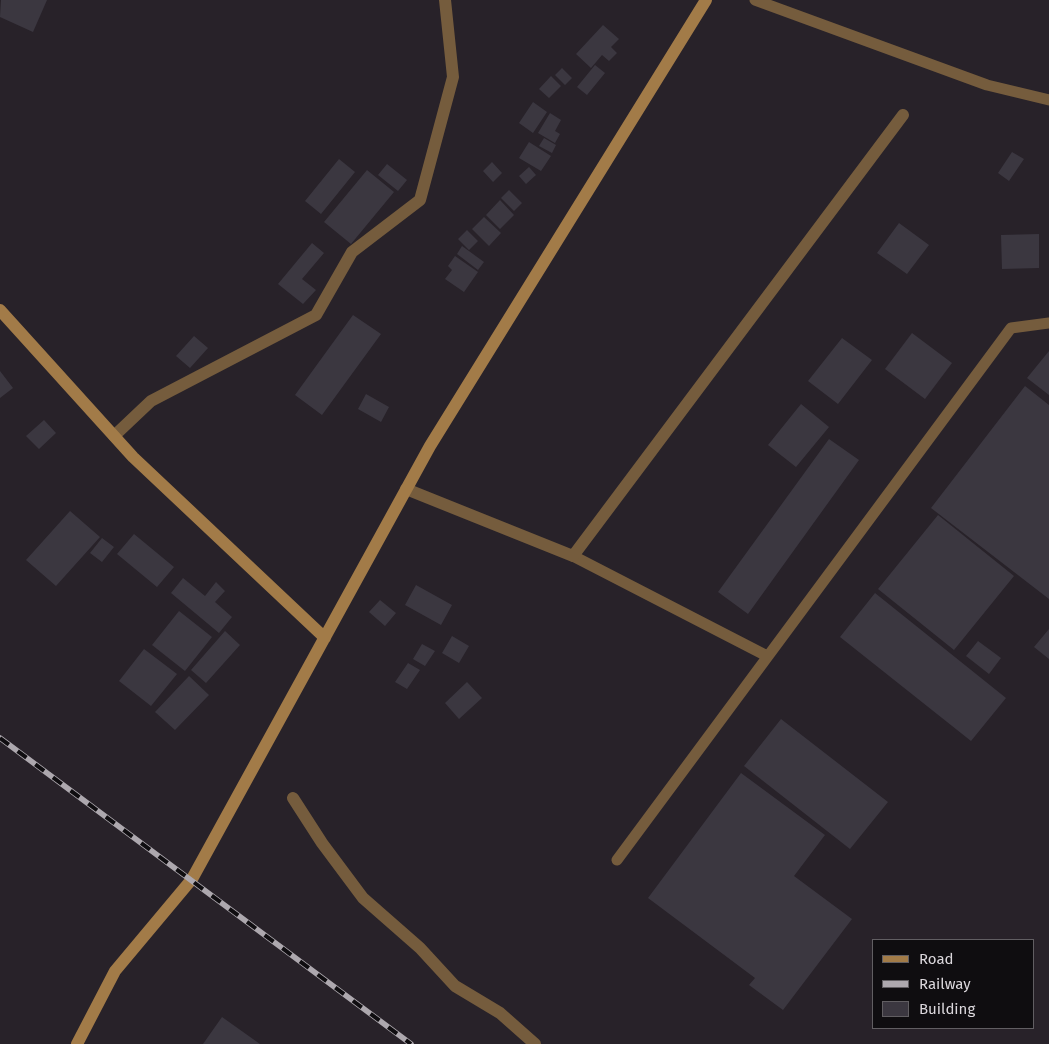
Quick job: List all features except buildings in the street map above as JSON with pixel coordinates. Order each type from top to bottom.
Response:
[{"type":"main road","points":[[77,1044],[115,972],[192,879],[430,446],[706,0]]},
{"type":"main road","points":[[0,310],[133,457],[325,638]]},
{"type":"street","points":[[114,436],[151,402],[316,315],[352,252],[420,200],[454,77],[445,0]]},
{"type":"street","points":[[406,490],[573,556],[903,116]]},
{"type":"street","points":[[293,798],[322,843],[363,898],[420,948],[455,986],[500,1013],[535,1044]]},
{"type":"lane","points":[[755,0],[987,85],[1049,100]]},
{"type":"lane","points":[[617,860],[1011,328],[1049,322]]},
{"type":"lane","points":[[573,556],[767,656]]},
{"type":"railway","points":[[0,738],[411,1044]]}]
